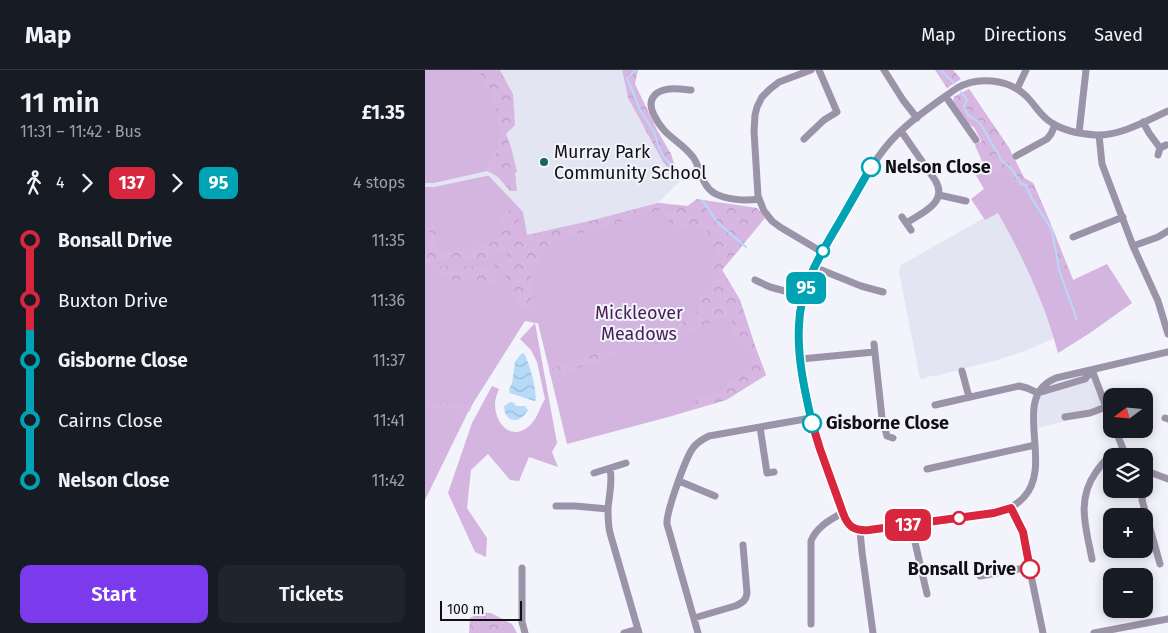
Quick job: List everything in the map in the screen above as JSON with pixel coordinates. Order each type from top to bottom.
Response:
[{"type":"street","points":[[811,70],[775,84],[762,97],[757,107],[754,131],[759,199],[764,211],[775,224],[822,252]]},
{"type":"street","points":[[804,140],[824,120],[840,110],[819,70]]},
{"type":"street","points":[[884,70],[917,118]]},
{"type":"street","points":[[1017,89],[1027,70]]},
{"type":"street","points":[[1079,133],[1086,70]]},
{"type":"street","points":[[1168,111],[1119,132],[1099,135],[1079,133],[1055,125],[1044,117],[1027,96],[1006,84],[997,81],[975,81],[961,85],[901,131],[871,166],[814,267],[803,296],[799,325],[805,389],[820,449],[843,513],[848,523],[860,531],[999,512],[1011,508],[1023,499],[1031,487],[1036,471],[1033,404],[1037,393],[1044,385],[1052,380],[1168,352]]},
{"type":"street","points":[[691,90],[669,90],[654,96],[651,107],[660,126],[694,158],[705,185],[712,192],[720,196],[732,198],[759,199]]},
{"type":"street","points":[[946,96],[976,140]]},
{"type":"street","points":[[1143,122],[1162,150]]},
{"type":"street","points":[[1021,155],[1047,139],[1055,125]]},
{"type":"street","points":[[901,131],[937,183],[939,195],[933,205],[904,220],[911,230]]},
{"type":"street","points":[[1099,135],[1102,164],[1133,246],[1153,288],[1168,334]]},
{"type":"street","points":[[939,195],[962,203]]},
{"type":"street","points":[[1073,237],[1123,217]]},
{"type":"street","points":[[1133,246],[1159,237],[1168,231]]},
{"type":"street","points":[[814,267],[861,286],[880,288]]},
{"type":"street","points":[[755,280],[763,288],[803,296]]},
{"type":"street","points":[[801,359],[874,348],[882,418],[887,436],[893,438]]},
{"type":"street","points":[[1091,370],[1103,400]]},
{"type":"street","points":[[962,371],[969,397]]},
{"type":"street","points":[[935,405],[952,405],[969,397],[1019,386],[1037,393]]},
{"type":"street","points":[[1065,417],[1090,413],[1103,408]]},
{"type":"street","points":[[698,633],[667,524],[667,515],[691,450],[700,440],[714,434],[811,418]]},
{"type":"street","points":[[760,427],[767,473],[774,472]]},
{"type":"street","points":[[927,469],[950,467],[1035,445]]},
{"type":"street","points":[[594,473],[626,463]]},
{"type":"street","points":[[1092,559],[1084,503],[1091,480],[1103,463]]},
{"type":"street","points":[[610,469],[608,523],[639,631],[624,633]]},
{"type":"street","points":[[1153,473],[1168,479]]},
{"type":"street","points":[[679,481],[711,497]]},
{"type":"street","points":[[1142,498],[1160,564]]},
{"type":"street","points":[[556,506],[608,509]]},
{"type":"street","points":[[1011,508],[1023,532],[1043,633]]},
{"type":"street","points":[[811,624],[811,541],[821,527],[843,513]]},
{"type":"street","points":[[911,525],[924,590]]},
{"type":"street","points":[[860,531],[870,630]]},
{"type":"street","points":[[694,618],[735,606],[745,600],[746,588],[741,551]]},
{"type":"street","points":[[980,576],[1030,566]]},
{"type":"street","points":[[522,568],[522,622],[525,633]]},
{"type":"street","points":[[1094,633],[1168,619]]},
{"type":"shaded area","name":"Murray Park Community School","points":[[500,70],[622,70],[628,98],[663,162],[680,181],[658,203],[527,236],[425,254],[425,159],[513,94]]},
{"type":"shaded area","points":[[998,213],[1018,249],[1035,286],[1054,338],[1025,351],[997,360],[920,379],[899,272],[901,265],[984,218],[985,220]]},
{"type":"shaded area","points":[[1089,374],[1103,406],[1103,412],[1038,428],[1037,401],[1049,385]]},
{"type":"green space","points":[[425,70],[492,70],[507,97],[498,149],[490,161],[487,171],[434,183],[425,183]]},
{"type":"green space","points":[[479,70],[500,70],[513,94],[515,125],[506,134],[517,171],[515,174],[517,191],[510,191],[497,176],[487,171],[490,161],[498,149],[498,125],[496,107]]},
{"type":"green space","points":[[622,70],[638,70],[635,84],[671,154],[680,181],[663,162],[628,98]]},
{"type":"green space","points":[[935,70],[953,70],[961,79],[947,88]]},
{"type":"green space","points":[[969,89],[1009,148],[1024,178],[1033,183],[1073,280],[1107,264],[1132,303],[1058,353],[1033,281],[998,213],[985,220],[971,199],[984,189],[974,172],[984,166],[975,145],[982,142],[974,127],[966,123],[953,103],[954,97]]},
{"type":"green space","points":[[969,89],[1009,148],[1024,178],[1033,183],[1073,280],[1072,283],[1065,268],[1057,271],[1047,227],[1027,195],[1008,174],[997,175],[995,171],[986,173],[979,169],[985,167],[975,145],[982,141],[974,127],[966,123],[953,103],[954,97]]},
{"type":"green space","name":"Mickleover Meadows","points":[[489,176],[523,212],[527,235],[658,203],[688,206],[697,199],[742,246],[722,270],[740,300],[766,375],[726,400],[567,444],[538,323],[525,321],[470,408],[425,500],[425,187],[434,187]]},
{"type":"green space","points":[[697,199],[757,208],[765,218],[722,270],[740,300],[766,375],[726,400],[691,410],[694,402],[700,396],[724,389],[729,382],[747,371],[754,358],[751,347],[739,342],[734,336],[731,315],[664,342],[655,344],[651,342],[651,337],[654,335],[692,318],[697,312],[701,294],[711,285],[713,279],[710,271],[711,264],[717,255],[707,231],[692,224],[676,231],[664,213],[688,206]]},
{"type":"green space","points":[[658,203],[666,204],[667,208],[597,231],[572,234],[557,239],[542,256],[531,276],[530,287],[533,307],[530,309],[521,305],[508,279],[494,265],[509,259],[502,249],[486,260],[447,259],[425,265],[425,254],[430,252],[429,229],[432,223],[435,226],[439,252],[492,243],[502,236],[501,215],[506,211],[514,210],[518,214],[522,237]]},
{"type":"green space","points":[[454,265],[479,268],[491,272],[499,282],[452,281],[432,268]]},
{"type":"green space","points":[[535,323],[557,443],[552,452],[558,467],[529,457],[519,481],[510,480],[488,454],[471,470],[467,508],[487,538],[486,557],[475,552],[448,493],[472,423],[492,386],[499,389],[495,400],[496,411],[498,418],[505,428],[515,432],[521,431],[534,421],[538,414],[545,399],[537,362],[531,350],[520,339]]},
{"type":"green space","points":[[606,350],[618,350],[619,354],[565,374],[557,373],[550,375],[549,370]]},
{"type":"green space","points":[[425,401],[456,404],[473,403],[469,412],[425,408]]},
{"type":"green space","points":[[481,612],[491,613],[512,624],[517,633],[469,633],[470,618]]},
{"type":"water","points":[[524,353],[534,382],[536,400],[534,401],[510,393],[509,389],[512,383],[515,362]]},
{"type":"water","points":[[510,402],[516,406],[525,406],[528,410],[525,415],[517,420],[510,419],[505,412],[504,406]]},
{"type":"waterway","points":[[636,70],[627,78],[640,110],[654,132],[661,153],[683,180]]},
{"type":"waterway","points":[[941,70],[954,83]]},
{"type":"waterway","points":[[961,92],[967,100],[964,107],[968,115],[980,123],[1002,161],[1011,168],[1021,184],[1026,185],[1031,197],[1052,230],[1059,270],[1077,320]]},
{"type":"waterway","points":[[703,201],[717,222],[746,247]]},
{"type":"bus line","name":"95","points":[[812,423],[805,389],[800,348],[799,325],[801,305],[814,267],[871,167]]},
{"type":"bus line","name":"137","points":[[812,423],[846,521],[855,529],[860,531],[869,530],[994,513],[1011,508],[1023,532],[1030,569]]},
{"type":"place","name":"Murray Park Community School","points":[[544,162]]},
{"type":"place","name":"Nelson Close","points":[[871,167]]},
{"type":"place","name":"Gisborne Close","points":[[812,423]]},
{"type":"place","name":"Bonsall Drive","points":[[1030,569]]}]
